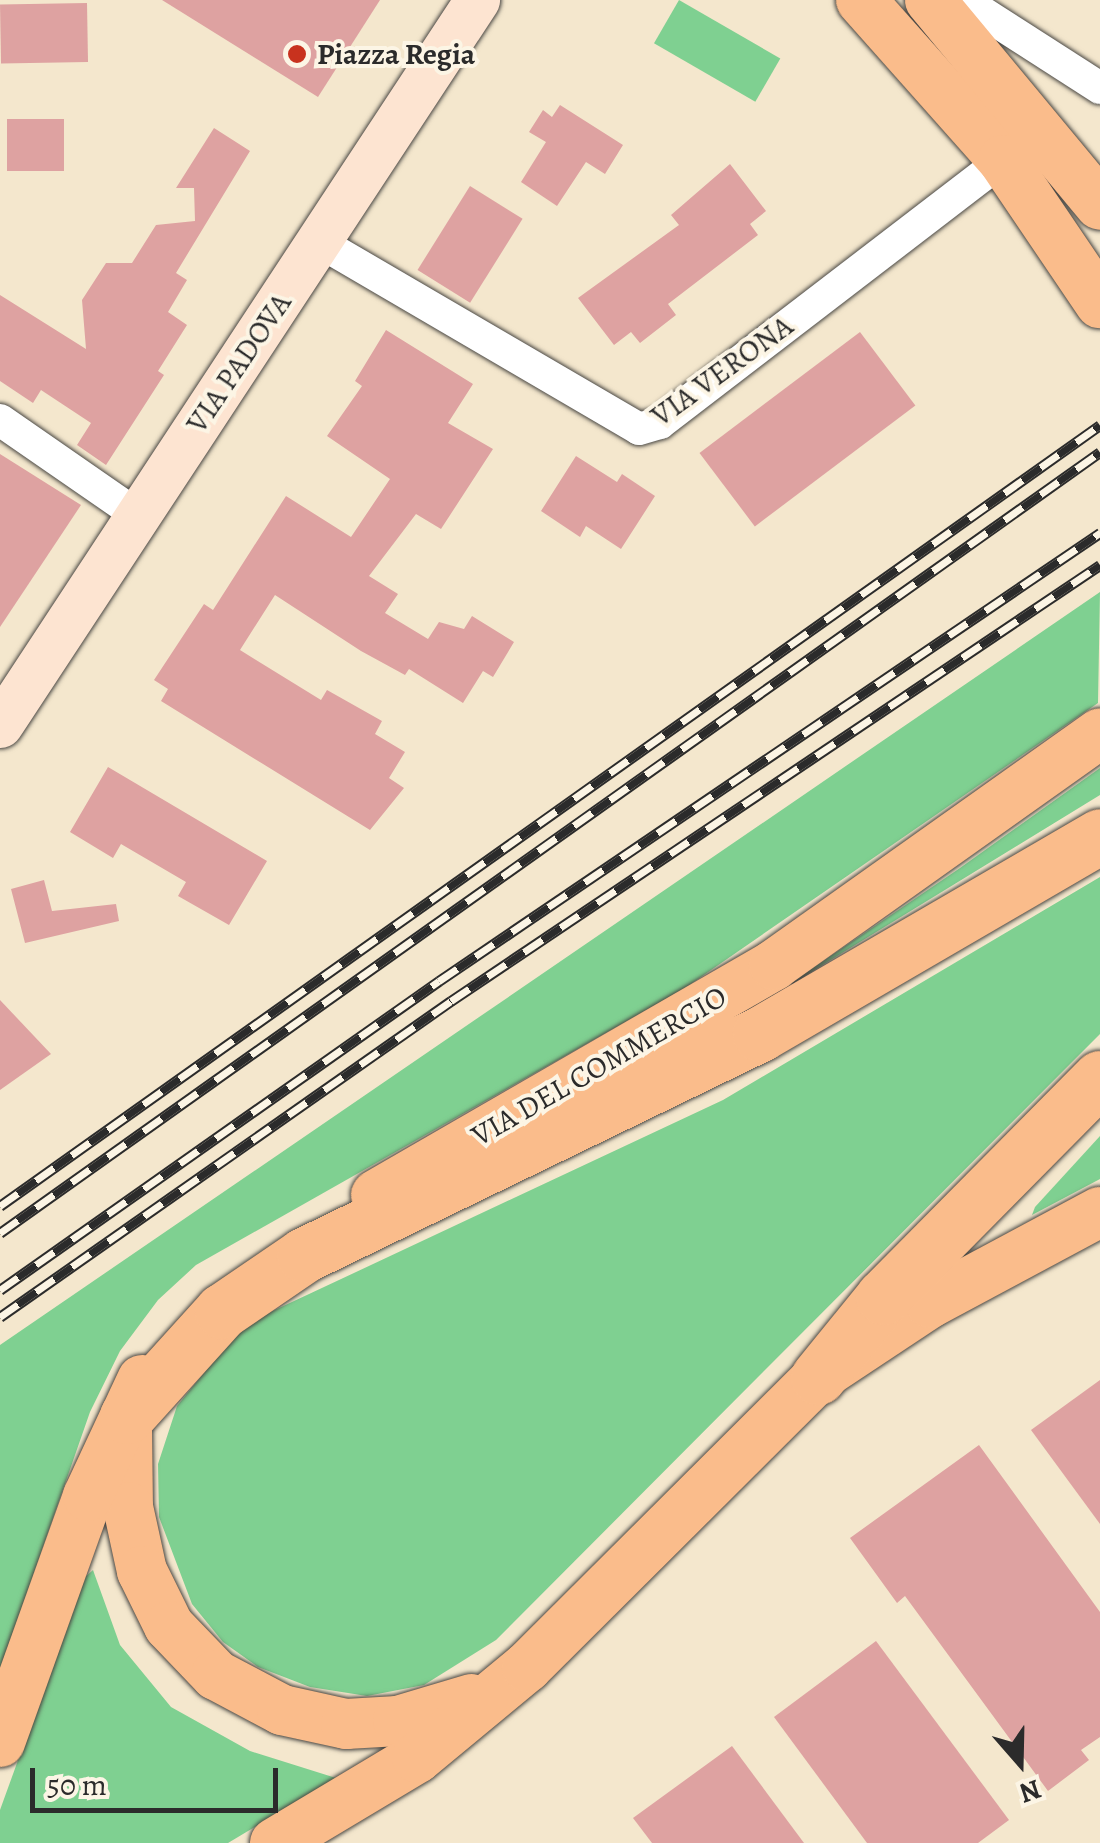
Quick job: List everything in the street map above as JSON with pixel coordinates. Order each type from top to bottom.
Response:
[{"type":"highway","name":"VIA DEL COMMERCIO","points":[[128,1416],[222,1311],[288,1264],[760,1034],[1100,836]]},
{"type":"highway","name":"VIA DEL COMMERCIO","points":[[818,1377],[883,1297],[1100,1078]]},
{"type":"main road","points":[[861,0],[1003,160],[1100,304]]},
{"type":"main road","points":[[930,0],[1100,205]]},
{"type":"main road","name":"VIA DEL COMMERCIO","points":[[0,1742],[88,1496],[143,1378],[194,1302],[285,1241],[774,964],[1100,733]]},
{"type":"main road","name":"VIA DEL COMMERCIO","points":[[275,1843],[417,1758],[556,1640],[818,1377],[930,1304],[1100,1212]]},
{"type":"main road","name":"VIA DEL COMMERCIO","points":[[128,1416],[128,1507],[142,1572],[170,1626],[216,1675],[282,1710],[346,1724],[398,1722],[496,1691]]},
{"type":"street","name":"VIA PADOVA","points":[[0,725],[478,0]]},
{"type":"street","points":[[963,0],[1100,88]]},
{"type":"street","name":"VIA VERONA","points":[[321,242],[639,429],[660,422],[1003,160]]},
{"type":"street","points":[[0,420],[136,514]]},
{"type":"green space","points":[[679,0],[780,58],[755,102],[654,43]]},
{"type":"green space","points":[[1100,592],[1098,703],[685,988],[196,1265],[158,1300],[120,1351],[90,1412],[0,1670],[0,1345]]},
{"type":"green space","points":[[1100,768],[1100,795],[775,994],[960,868]]},
{"type":"green space","points":[[1100,877],[1100,1034],[496,1640],[424,1685],[367,1696],[310,1687],[258,1667],[223,1642],[192,1604],[159,1517],[158,1464],[177,1406],[243,1325],[723,1100]]},
{"type":"green space","points":[[1100,1136],[1100,1179],[1032,1215],[1035,1207]]},
{"type":"green space","points":[[93,1570],[120,1645],[171,1707],[250,1751],[336,1778],[228,1843],[0,1843],[0,1810],[84,1578]]},
{"type":"building","name":"Piazza Regia","points":[[162,0],[380,0],[318,97]]},
{"type":"building","points":[[87,3],[88,62],[1,64],[0,5]]},
{"type":"building","points":[[560,105],[623,145],[605,174],[586,162],[557,206],[521,182],[546,142],[529,132],[543,110],[552,117]]},
{"type":"building","points":[[7,119],[64,119],[64,171],[7,171]]},
{"type":"building","points":[[214,128],[250,151],[176,273],[187,280],[168,312],[187,325],[158,371],[164,375],[106,465],[77,445],[91,423],[41,390],[33,403],[0,381],[0,295],[86,349],[82,300],[106,263],[132,263],[156,225],[195,221],[194,188],[176,188]]},
{"type":"building","points":[[730,164],[766,211],[750,224],[758,235],[668,304],[676,315],[640,343],[631,332],[614,345],[578,298],[679,225],[671,215]]},
{"type":"building","points":[[470,186],[523,219],[470,303],[418,270]]},
{"type":"building","points":[[386,330],[473,384],[448,423],[493,449],[441,529],[416,514],[369,576],[398,594],[385,613],[428,639],[439,622],[464,629],[472,616],[514,642],[493,677],[483,671],[463,703],[409,669],[405,675],[361,651],[275,595],[240,650],[321,700],[327,690],[382,721],[375,734],[405,752],[389,778],[404,788],[370,830],[161,701],[168,689],[154,680],[204,604],[213,610],[286,496],[351,537],[390,479],[327,436],[362,386],[355,381]]},
{"type":"building","points":[[860,332],[915,405],[755,526],[699,453]]},
{"type":"building","points":[[0,454],[81,505],[0,627]]},
{"type":"building","points":[[576,456],[617,482],[622,474],[655,496],[621,549],[586,526],[580,537],[541,511]]},
{"type":"building","points":[[108,767],[267,861],[229,925],[178,896],[186,882],[121,844],[113,858],[70,832]]},
{"type":"building","points":[[44,880],[52,911],[116,904],[119,921],[25,943],[11,889]]},
{"type":"building","points":[[0,1000],[51,1054],[0,1090]]},
{"type":"building","points":[[1100,1380],[1100,1524],[1031,1430]]},
{"type":"building","points":[[979,1445],[1100,1612],[1100,1737],[1081,1750],[1089,1760],[1048,1791],[905,1596],[897,1603],[850,1538]]},
{"type":"building","points":[[876,1641],[1009,1820],[978,1843],[867,1843],[774,1717]]},
{"type":"building","points":[[732,1746],[804,1843],[652,1843],[633,1818]]},
{"type":"railway","points":[[0,1206],[1100,425]]},
{"type":"railway","points":[[0,1233],[1100,452]]},
{"type":"railway","points":[[0,1290],[439,981],[1100,533]]},
{"type":"railway","points":[[0,1317],[451,1001],[1100,565]]},
{"type":"place","name":"Piazza Regia","points":[[297,54]]}]
